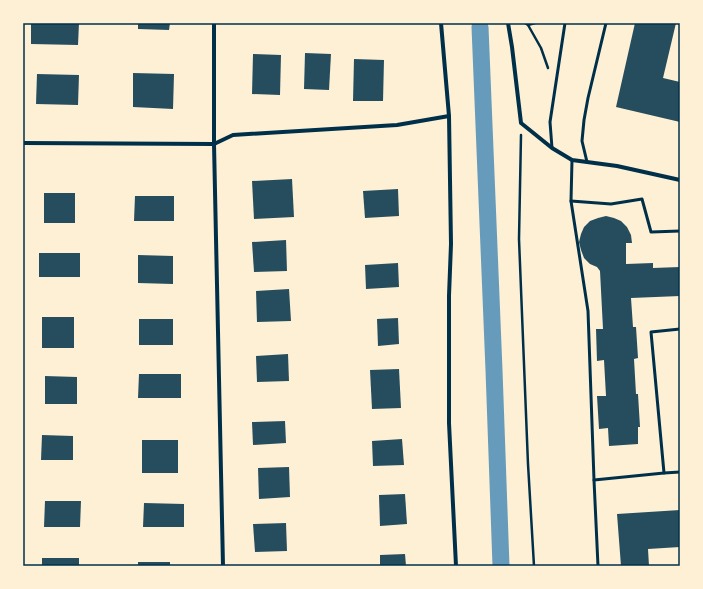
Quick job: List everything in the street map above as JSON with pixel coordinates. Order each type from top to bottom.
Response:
[{"type":"street","points":[[214,23],[214,144],[223,566]]},
{"type":"street","points":[[441,23],[449,116],[451,244],[449,296],[450,423],[456,566]]},
{"type":"street","points":[[509,24],[521,123],[552,148],[572,160],[616,166],[680,180]]},
{"type":"street","points":[[23,143],[214,144],[233,135],[397,125],[449,116]]},
{"type":"lane","points":[[552,148],[550,122],[565,23]]},
{"type":"lane","points":[[587,162],[582,141],[584,120],[606,23]]},
{"type":"lane","points":[[572,160],[571,202],[588,311],[598,566]]},
{"type":"lane","points":[[571,202],[611,204],[642,199],[650,232],[680,231]]},
{"type":"lane","points":[[664,472],[651,332],[680,329]]},
{"type":"lane","points":[[594,480],[664,472],[680,472]]},
{"type":"path","points":[[535,23],[526,24],[541,48],[548,69]]},
{"type":"path","points":[[521,123],[520,239],[528,464],[534,566]]},
{"type":"building","points":[[31,23],[79,23],[78,45],[31,44]]},
{"type":"building","points":[[138,23],[170,23],[169,30],[138,29]]},
{"type":"building","points":[[635,23],[676,23],[663,78],[680,82],[680,122],[616,107]]},
{"type":"building","points":[[305,53],[331,54],[329,90],[304,89]]},
{"type":"building","points":[[253,54],[281,55],[280,95],[252,94]]},
{"type":"building","points":[[354,59],[384,60],[383,101],[353,101]]},
{"type":"building","points":[[133,73],[174,74],[173,109],[133,107]]},
{"type":"building","points":[[37,74],[79,75],[78,105],[36,104]]},
{"type":"building","points":[[292,179],[294,217],[254,219],[252,181]]},
{"type":"building","points":[[398,189],[399,216],[365,218],[363,191]]},
{"type":"building","points":[[44,193],[75,193],[75,223],[44,223]]},
{"type":"building","points":[[135,196],[174,196],[174,221],[134,221]]},
{"type":"building","points":[[606,216],[621,221],[627,227],[631,235],[632,243],[626,243],[626,264],[653,263],[653,268],[680,267],[680,296],[631,298],[633,327],[636,327],[638,358],[634,359],[640,427],[638,427],[638,444],[609,446],[608,428],[599,429],[597,396],[606,396],[604,360],[597,361],[596,329],[603,329],[600,271],[597,267],[590,264],[584,258],[579,242],[584,227],[590,221]]},
{"type":"building","points":[[286,240],[287,271],[254,272],[252,242]]},
{"type":"building","points":[[39,253],[80,253],[80,277],[39,277]]},
{"type":"building","points":[[138,255],[173,256],[173,284],[138,283]]},
{"type":"building","points":[[398,263],[399,287],[366,289],[365,265]]},
{"type":"building","points":[[289,289],[291,321],[257,322],[256,291]]},
{"type":"building","points":[[42,317],[74,317],[74,348],[42,348]]},
{"type":"building","points":[[398,318],[399,344],[378,346],[377,319]]},
{"type":"building","points":[[139,319],[173,319],[173,345],[139,345]]},
{"type":"building","points":[[288,354],[289,381],[257,382],[256,356]]},
{"type":"building","points":[[399,369],[401,408],[372,409],[370,370]]},
{"type":"building","points":[[139,374],[181,374],[181,398],[138,398]]},
{"type":"building","points":[[45,376],[77,377],[77,404],[45,404]]},
{"type":"building","points":[[285,421],[286,443],[253,445],[252,422]]},
{"type":"building","points":[[42,435],[73,436],[73,460],[41,460]]},
{"type":"building","points":[[402,439],[404,465],[373,466],[372,441]]},
{"type":"building","points":[[142,440],[178,440],[178,473],[142,473]]},
{"type":"building","points":[[289,467],[290,497],[259,499],[258,468]]},
{"type":"building","points":[[405,494],[407,524],[380,526],[379,495]]},
{"type":"building","points":[[45,501],[81,501],[80,527],[44,527]]},
{"type":"building","points":[[144,503],[184,504],[184,527],[143,527]]},
{"type":"building","points":[[680,510],[680,547],[648,549],[649,566],[621,566],[617,514]]},
{"type":"building","points":[[286,523],[287,551],[255,552],[253,524]]},
{"type":"building","points":[[405,554],[406,566],[380,566],[380,555]]},
{"type":"building","points":[[42,558],[79,558],[79,566],[42,566]]},
{"type":"building","points":[[138,562],[170,562],[170,566],[138,566]]},
{"type":"waterway","points":[[480,27],[501,566]]}]
